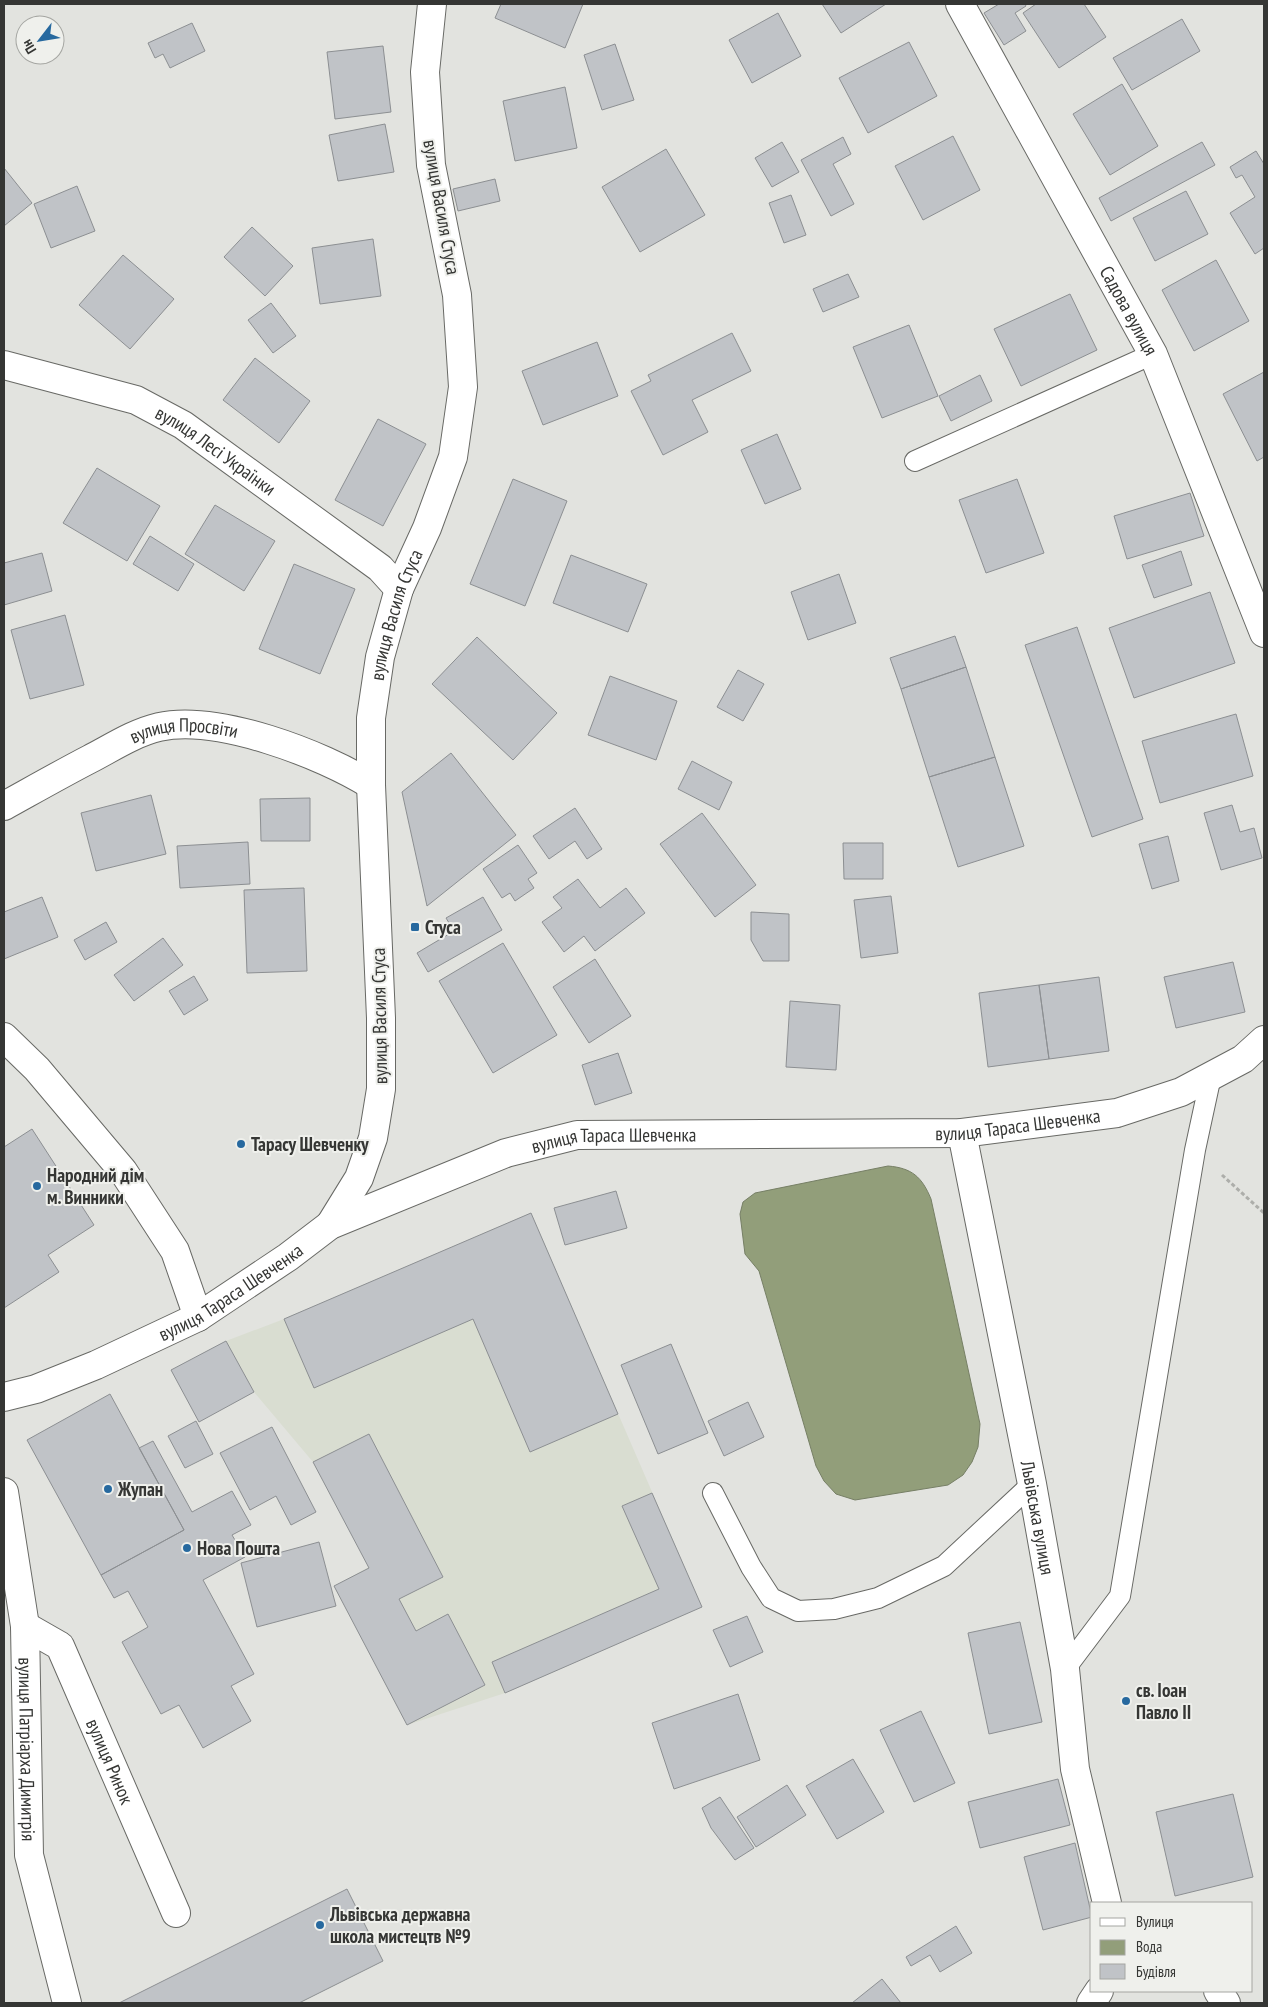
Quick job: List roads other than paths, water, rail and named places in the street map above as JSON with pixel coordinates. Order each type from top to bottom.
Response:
[{"type":"street","name":"вулиця Василя Стуса","points":[[330,1225],[359,1178],[373,1138],[381,1089],[382,1018],[371,785],[371,718],[380,657],[399,589],[427,528],[452,457],[463,387],[457,296],[431,165],[425,72],[432,4]]},
{"type":"street","name":"Садова вулиця","points":[[960,4],[1153,354],[1264,633]]},
{"type":"street","name":"вулиця Лесі Українки","points":[[4,365],[136,400],[183,425],[380,568],[399,589]]},
{"type":"street","name":"вулиця Просвіти","points":[[4,806],[135,734],[161,726],[236,729],[315,757],[350,772],[371,785]]},
{"type":"street","points":[[4,1037],[36,1069],[123,1171],[175,1251],[198,1317]]},
{"type":"street","name":"вулиця Тараса Шевченка","points":[[4,1397],[36,1389],[96,1364],[198,1317],[288,1257],[330,1225],[506,1153],[577,1135],[962,1133],[1117,1113],[1181,1092],[1243,1059],[1264,1040]]},
{"type":"street","name":"Львівська вулиця","points":[[962,1133],[1032,1484],[1065,1669],[1074,1769],[1107,1902]]},
{"type":"street","name":"вулиця Патріарха Димитрія","points":[[4,1492],[26,1626],[29,1855],[67,2003]]},
{"type":"street","name":"вулиця Ринок","points":[[26,1626],[60,1646],[176,1913]]},
{"type":"street","points":[[1091,2003],[1097,1992]]},
{"type":"street","points":[[1219,1992],[1226,2003]]},
{"type":"lane","points":[[915,461],[1153,354]]},
{"type":"lane","points":[[1065,1669],[1120,1596],[1195,1150],[1212,1076]]},
{"type":"lane","points":[[713,1493],[751,1568],[771,1598],[798,1611],[834,1609],[878,1598],[944,1566],[1032,1484]]},
{"type":"water","points":[[888,1166],[904,1169],[915,1175],[924,1185],[931,1199],[980,1424],[978,1447],[972,1462],[963,1475],[948,1485],[855,1500],[836,1494],[824,1481],[816,1466],[759,1271],[745,1254],[740,1214],[743,1202],[755,1193]]},
{"type":"place","name":"Стуса","points":[[415,927]]},
{"type":"place","name":"Тарасу Шевченку","points":[[241,1144]]},
{"type":"place","name":"Народний дім м. Винники","points":[[37,1186]]},
{"type":"place","name":"Жупан","points":[[108,1489]]},
{"type":"place","name":"Нова Пошта","points":[[187,1548]]},
{"type":"place","name":"св. Іоан Павло ІІ","points":[[1126,1701]]},
{"type":"place","name":"Львівська державна школа мистецтв №9","points":[[320,1925]]}]
